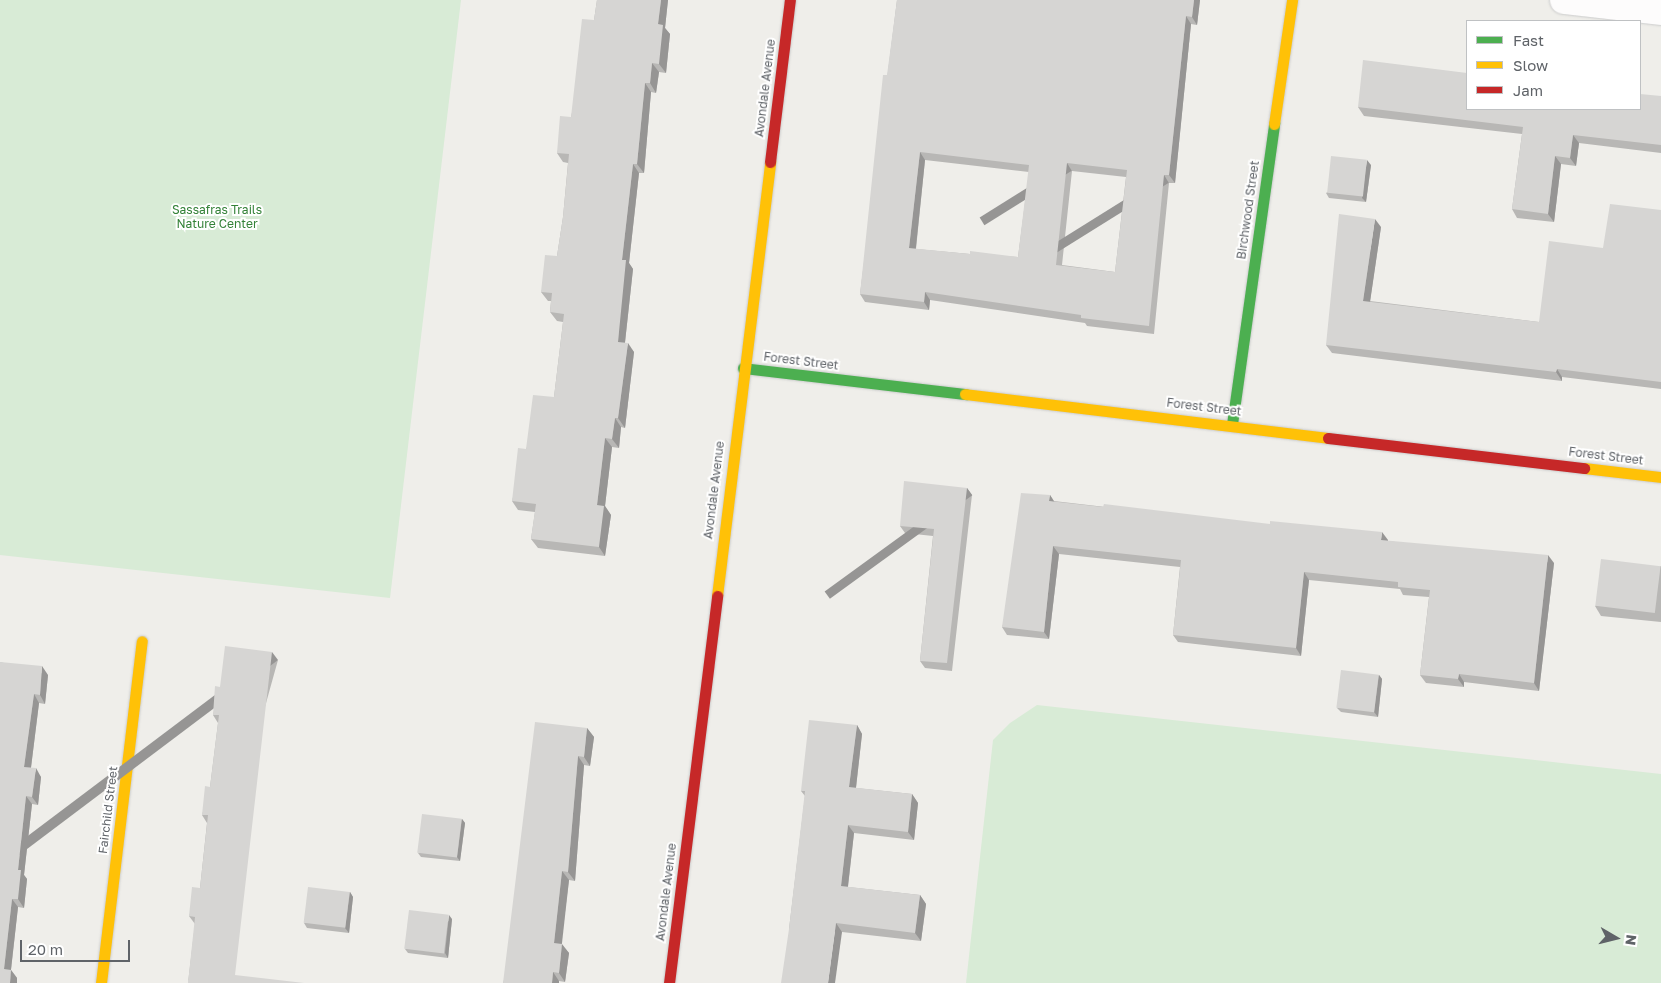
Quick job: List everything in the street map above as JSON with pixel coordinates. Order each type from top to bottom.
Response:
[{"type":"street","name":"Avondale Avenue","points":[[668,983],[790,0]]},
{"type":"street","name":"Birchwood Street","points":[[1232,424],[1292,0]]},
{"type":"street","points":[[1564,0],[1661,12]]},
{"type":"street","name":"Forest Street","points":[[743,368],[1232,424],[1661,476]]},
{"type":"street","name":"Fairchild Street","points":[[101,983],[142,641]]},
{"type":"green space","name":"Sassafras Trails Nature Center","points":[[0,0],[461,0],[390,598],[0,555]]},
{"type":"green space","points":[[1037,705],[1661,774],[1661,983],[966,983],[993,740],[1010,723]]},
{"type":"building","points":[[597,0],[661,0],[658,24],[663,25],[659,64],[652,63],[650,83],[645,83],[637,164],[633,164],[622,260],[626,260],[618,342],[628,343],[618,418],[615,418],[612,439],[605,438],[597,505],[604,506],[599,547],[531,539],[536,504],[512,501],[518,448],[526,449],[533,395],[554,397],[564,314],[550,312],[552,293],[541,292],[545,255],[557,256],[563,217],[569,154],[557,153],[560,116],[571,117],[582,19],[594,20]]},
{"type":"building","points":[[897,0],[1194,0],[1192,17],[1186,16],[1169,175],[1164,175],[1149,326],[1081,318],[1081,315],[925,292],[924,302],[860,294],[883,75],[887,75]],"holes":[[[920,152],[1029,165],[1018,257],[970,251],[970,254],[909,248]],[[1067,163],[1127,170],[1115,272],[1056,265]]]},
{"type":"building","points":[[1363,60],[1466,73],[1466,110],[1641,110],[1641,94],[1661,96],[1661,145],[1573,135],[1570,158],[1555,156],[1548,214],[1512,209],[1523,127],[1358,107]]},
{"type":"building","points":[[1331,156],[1367,160],[1363,197],[1327,193]]},
{"type":"building","points":[[1610,204],[1661,210],[1661,382],[1557,369],[1556,372],[1326,345],[1339,214],[1375,219],[1363,301],[1539,322],[1549,241],[1603,248]]},
{"type":"building","points":[[904,481],[967,488],[947,663],[920,661],[934,529],[900,526]]},
{"type":"building","points":[[1021,493],[1050,495],[1049,501],[1103,507],[1104,504],[1270,524],[1270,521],[1382,532],[1381,540],[1548,555],[1534,683],[1459,674],[1458,679],[1420,675],[1430,590],[1398,587],[1398,582],[1304,572],[1296,648],[1173,635],[1181,560],[1053,546],[1044,632],[1002,627]]},
{"type":"building","points":[[1601,559],[1661,566],[1655,613],[1595,606]]},
{"type":"building","points":[[225,646],[272,652],[235,975],[304,983],[188,983],[195,917],[189,916],[192,887],[200,888],[208,815],[202,815],[205,786],[210,787],[219,715],[213,715],[215,686],[220,687]]},
{"type":"building","points":[[0,662],[42,666],[40,695],[34,694],[24,767],[36,768],[32,797],[26,796],[18,870],[21,870],[18,899],[12,899],[4,969],[11,970],[10,983],[0,983]]},
{"type":"building","points":[[1341,670],[1379,675],[1374,712],[1336,708]]},
{"type":"building","points":[[809,720],[857,725],[849,787],[912,794],[908,832],[848,825],[841,886],[920,895],[915,933],[836,923],[828,983],[781,983],[805,791],[801,791]]},
{"type":"building","points":[[535,722],[587,728],[584,757],[578,756],[568,872],[562,871],[554,943],[562,944],[559,973],[553,972],[552,983],[503,983]]},
{"type":"building","points":[[422,814],[462,819],[457,858],[417,853]]},
{"type":"building","points":[[308,887],[350,892],[345,928],[304,923]]},
{"type":"building","points":[[409,910],[449,915],[444,954],[404,949]]},
{"type":"traffic: fast","points":[[1232,424],[1274,124]]},
{"type":"traffic: fast","points":[[743,368],[965,394]]},
{"type":"traffic: slow","points":[[1274,124],[1292,0]]},
{"type":"traffic: slow","points":[[717,596],[770,162]]},
{"type":"traffic: slow","points":[[965,394],[1328,438]]},
{"type":"traffic: slow","points":[[1584,468],[1661,477]]},
{"type":"traffic: slow","points":[[101,983],[142,641]]},
{"type":"traffic: jam","points":[[770,162],[790,0]]},
{"type":"traffic: jam","points":[[1328,438],[1584,468]]},
{"type":"traffic: jam","points":[[669,983],[717,596]]}]
